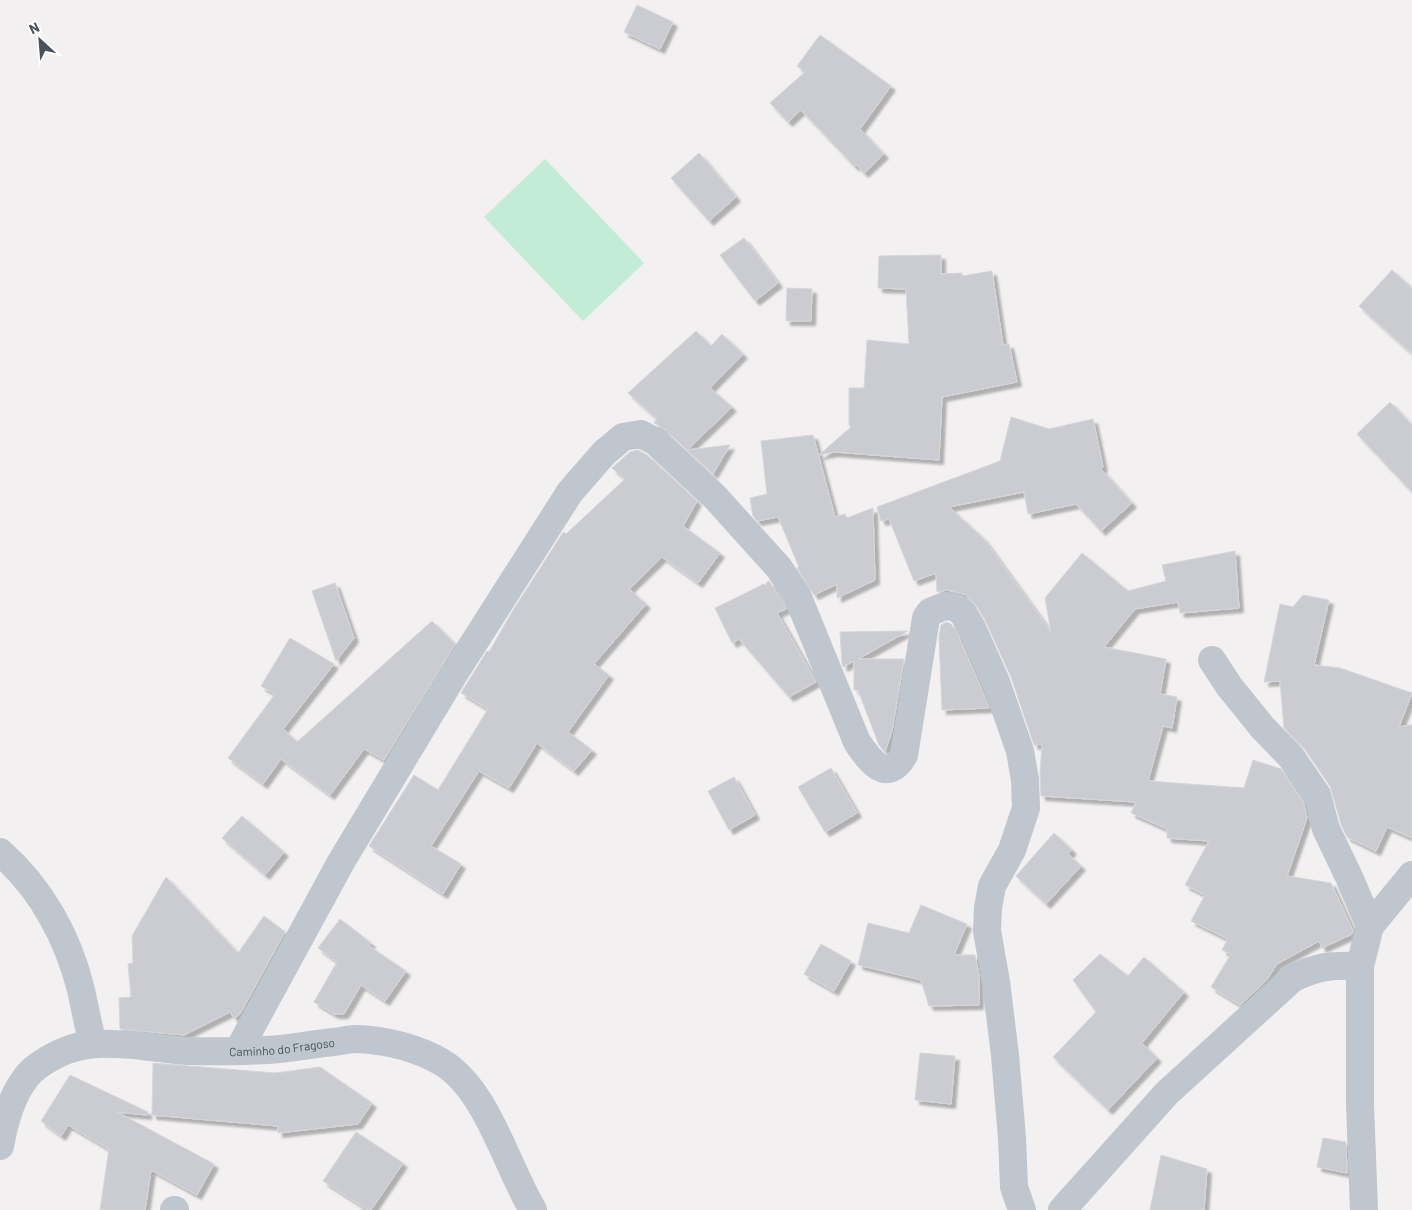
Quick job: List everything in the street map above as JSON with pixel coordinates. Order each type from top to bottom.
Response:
[{"type":"street","points":[[238,1051],[341,862],[454,674],[570,492],[591,467],[623,436],[641,434],[656,442],[715,496],[779,568],[800,604],[857,742],[867,756],[878,766],[885,770],[894,768],[904,755],[926,618],[930,612],[950,606],[955,607],[963,613],[972,628],[996,682],[1020,751],[1025,780],[1026,808],[1012,850],[992,886],[988,908],[987,931],[996,982],[1005,1055],[1014,1186],[1022,1210]]},
{"type":"street","points":[[1212,660],[1229,686],[1262,727],[1290,756],[1317,795],[1326,829],[1370,926]]},
{"type":"street","points":[[0,852],[23,874],[44,901],[70,955],[81,990],[93,1044]]},
{"type":"street","points":[[1364,1210],[1360,1104],[1360,966],[1370,926],[1412,874]]},
{"type":"street","points":[[1062,1210],[1167,1094],[1293,978],[1316,968],[1330,965],[1360,966]]},
{"type":"street","name":"Caminho do Fragoso","points":[[0,1146],[2,1131],[13,1100],[24,1079],[34,1069],[59,1054],[93,1044],[136,1044],[190,1051],[238,1051],[270,1050],[355,1039],[380,1042],[411,1049],[444,1064],[468,1086],[484,1111],[533,1210]]},
{"type":"green space","points":[[545,159],[644,263],[583,321],[484,217]]},
{"type":"building","points":[[637,5],[673,22],[660,49],[624,32]]},
{"type":"building","points":[[820,35],[891,86],[860,129],[884,154],[864,173],[856,165],[854,166],[801,110],[788,122],[770,103],[805,72],[797,66]]},
{"type":"building","points":[[699,153],[736,197],[709,221],[671,178]]},
{"type":"building","points":[[744,238],[778,283],[755,301],[720,255]]},
{"type":"building","points":[[941,255],[941,274],[962,273],[962,276],[992,271],[1003,345],[1009,344],[1017,382],[942,397],[939,460],[834,452],[819,455],[851,427],[849,425],[849,388],[864,388],[867,340],[909,344],[906,289],[878,288],[879,256]]},
{"type":"building","points":[[1392,270],[1412,288],[1412,354],[1359,306]]},
{"type":"building","points":[[787,288],[812,289],[811,321],[786,321]]},
{"type":"building","points":[[696,331],[711,346],[722,334],[743,354],[710,388],[732,407],[687,450],[666,430],[654,423],[657,419],[628,393]]},
{"type":"building","points":[[1390,402],[1412,425],[1412,492],[1357,434]]},
{"type":"building","points":[[1011,417],[1049,429],[1093,419],[1103,467],[1101,469],[1132,503],[1101,531],[1076,504],[1028,514],[1024,492],[949,507],[983,538],[1051,632],[1045,598],[1082,553],[1128,591],[1166,581],[1162,565],[1235,551],[1239,608],[1180,613],[1178,602],[1135,609],[1104,647],[1166,659],[1160,694],[1177,697],[1172,728],[1163,726],[1148,781],[1244,788],[1253,760],[1281,769],[1303,802],[1307,818],[1287,876],[1331,883],[1353,931],[1352,934],[1322,948],[1319,941],[1277,964],[1266,981],[1240,1005],[1211,987],[1231,954],[1222,950],[1228,939],[1191,921],[1205,895],[1185,885],[1209,841],[1167,838],[1167,829],[1131,813],[1136,802],[1041,796],[1042,744],[1034,745],[1011,677],[985,620],[976,605],[964,594],[947,590],[937,592],[936,573],[914,581],[889,519],[881,521],[877,507],[1000,461]]},
{"type":"building","points":[[813,435],[835,517],[845,514],[847,518],[873,508],[875,580],[837,598],[837,584],[814,595],[797,568],[799,567],[778,517],[757,521],[753,516],[750,498],[767,494],[761,441]]},
{"type":"building","points":[[730,445],[713,474],[687,450]]},
{"type":"building","points":[[638,450],[647,455],[697,501],[683,526],[720,553],[698,583],[662,557],[629,589],[646,604],[594,664],[609,675],[568,732],[592,750],[574,771],[537,743],[509,788],[479,771],[431,846],[461,864],[443,894],[369,846],[414,775],[438,790],[488,709],[461,693],[487,651],[489,652],[562,534],[564,532],[566,534],[625,479],[612,468],[630,452]]},
{"type":"building","points":[[769,581],[786,609],[777,613],[816,682],[789,697],[739,639],[732,643],[715,608],[764,584],[767,586],[766,583]]},
{"type":"building","points":[[335,583],[354,638],[336,661],[312,591]]},
{"type":"building","points":[[1303,595],[1329,600],[1314,665],[1340,668],[1412,693],[1399,727],[1412,725],[1412,838],[1387,827],[1376,851],[1347,837],[1341,824],[1330,786],[1304,748],[1284,728],[1280,681],[1264,682],[1280,604],[1293,607]]},
{"type":"building","points":[[432,621],[455,644],[384,760],[364,749],[330,795],[281,759],[263,784],[228,758],[275,694],[261,686],[290,638],[334,664],[283,729],[297,742]]},
{"type":"building","points":[[947,622],[951,624],[958,635],[989,708],[942,710],[939,637],[941,625]]},
{"type":"building","points":[[908,631],[858,659],[904,659],[892,731],[885,752],[879,745],[858,690],[854,690],[854,661],[843,667],[840,632]]},
{"type":"building","points":[[831,768],[857,813],[825,832],[798,787]]},
{"type":"building","points":[[734,777],[755,815],[729,830],[708,791]]},
{"type":"building","points":[[242,816],[284,852],[265,875],[222,838]]},
{"type":"building","points":[[1054,833],[1072,850],[1068,854],[1081,866],[1046,904],[1016,876]]},
{"type":"building","points":[[166,877],[238,953],[264,916],[285,932],[240,1014],[234,1018],[230,1012],[184,1035],[120,1029],[119,998],[131,997],[128,964],[133,963],[132,936]]},
{"type":"building","points":[[921,905],[967,924],[954,955],[975,955],[979,976],[979,1005],[929,1006],[921,980],[858,965],[868,923],[909,933]]},
{"type":"building","points":[[340,919],[371,943],[369,946],[406,971],[385,1001],[361,985],[344,1014],[334,1014],[314,1002],[337,962],[318,948]]},
{"type":"building","points":[[821,944],[851,961],[834,991],[804,974]]},
{"type":"building","points":[[1100,954],[1128,976],[1144,957],[1184,992],[1142,1043],[1157,1058],[1108,1110],[1053,1057],[1096,1012],[1073,980]]},
{"type":"building","points":[[920,1053],[955,1056],[951,1104],[915,1100]]},
{"type":"building","points":[[153,1063],[275,1073],[320,1067],[372,1103],[358,1124],[278,1133],[278,1126],[152,1115]]},
{"type":"building","points":[[70,1075],[148,1112],[147,1115],[117,1112],[214,1164],[197,1195],[151,1170],[145,1210],[100,1210],[109,1149],[68,1125],[61,1136],[41,1121]]},
{"type":"building","points":[[356,1132],[403,1163],[371,1210],[368,1210],[323,1181]]},
{"type":"building","points":[[1323,1138],[1346,1142],[1347,1173],[1317,1167]]},
{"type":"building","points":[[1161,1155],[1207,1169],[1204,1210],[1150,1210]]}]
